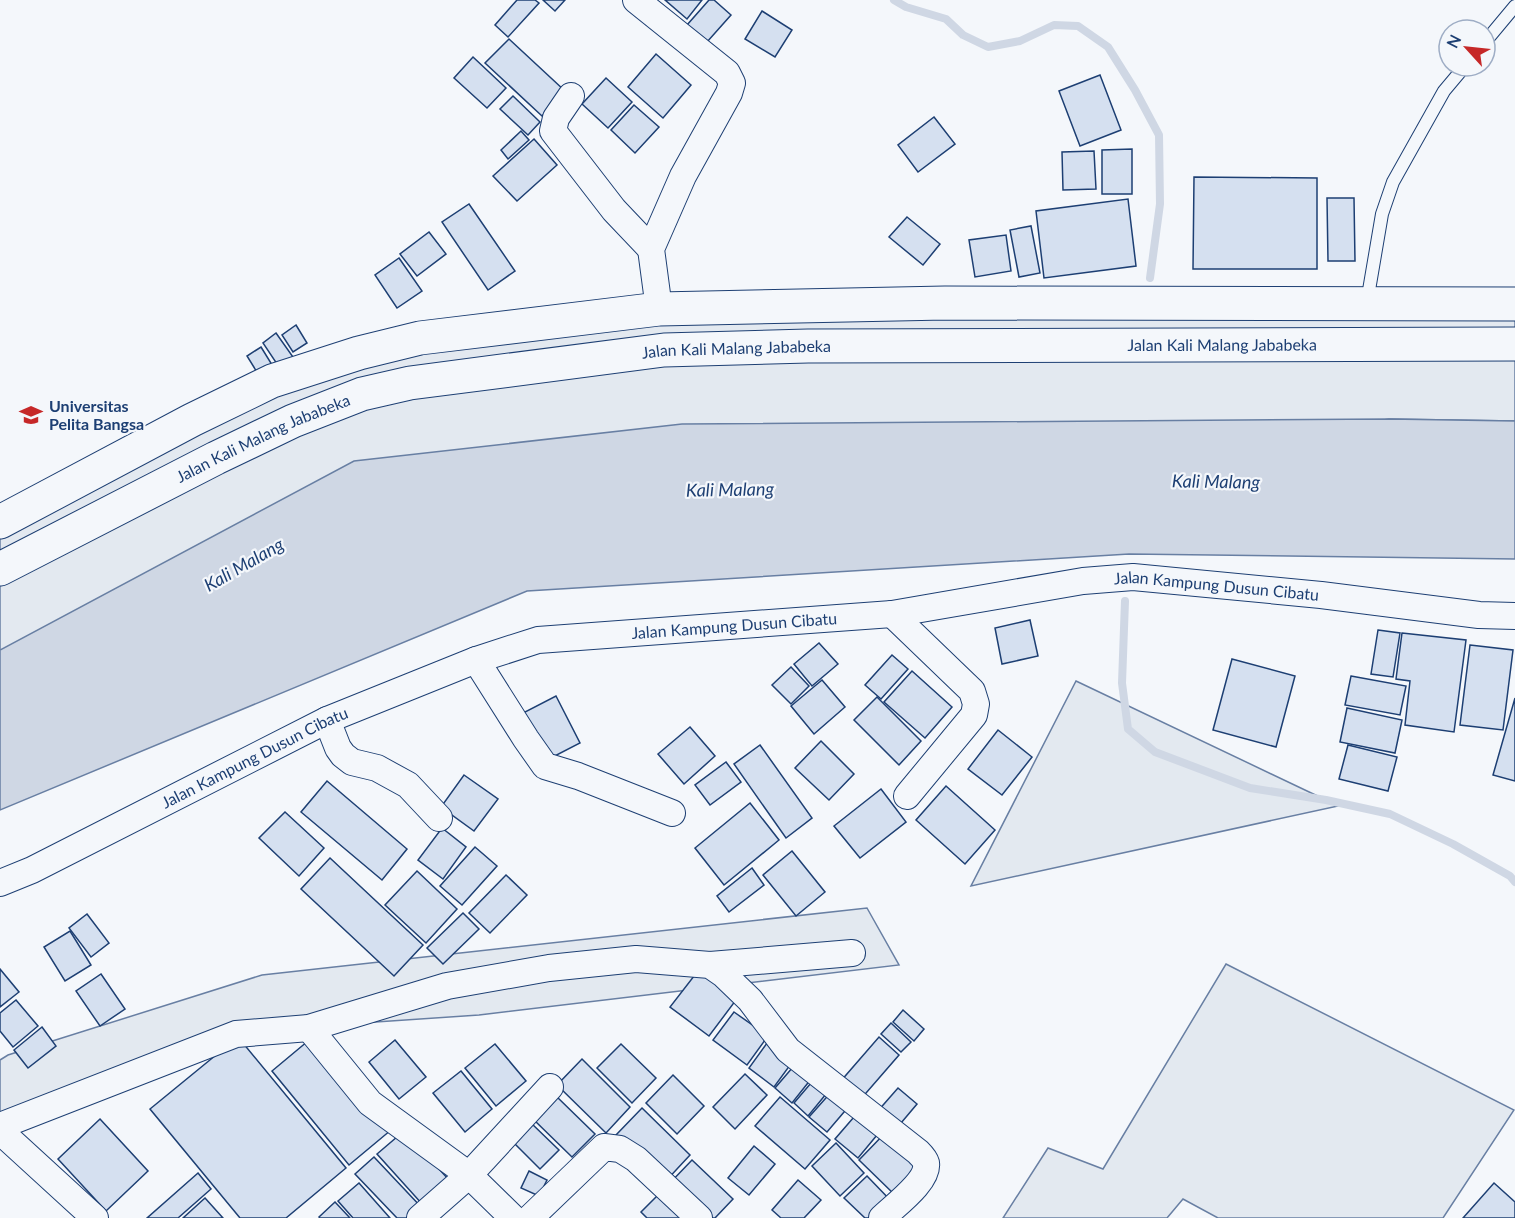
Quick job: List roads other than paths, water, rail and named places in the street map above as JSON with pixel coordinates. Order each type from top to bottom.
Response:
[{"type":"main road","points":[[0,522],[123,456],[272,381],[359,352],[420,338],[659,309],[945,303],[1511,301]]},
{"type":"main road","name":"Jalan Kali Malang Jababeka","points":[[0,569],[293,421],[362,394],[410,383],[664,350],[808,346],[1515,344]]},
{"type":"main road","points":[[123,456],[145,494]]},
{"type":"street","points":[[636,0],[727,73],[732,83],[729,93],[683,176],[651,249],[659,309]]},
{"type":"street","points":[[571,96],[556,118],[553,131],[614,210],[651,249]]},
{"type":"street","name":"Jalan Kampung Dusun Cibatu","points":[[0,883],[32,870],[327,720],[476,660],[538,640],[892,614],[1083,581],[1133,577],[1321,595],[1479,615],[1515,616]]},
{"type":"street","points":[[892,614],[972,692],[976,704],[974,715],[907,796]]},
{"type":"street","points":[[476,660],[525,739],[545,765],[672,813]]},
{"type":"street","points":[[327,720],[343,755],[352,762],[377,768],[408,785],[439,818]]},
{"type":"street","points":[[0,1126],[236,1034],[309,1028],[447,986],[549,968],[636,959],[710,965],[852,953]]},
{"type":"street","points":[[710,965],[750,1000],[788,1050],[918,1152],[926,1161],[926,1172],[921,1180],[882,1218]]},
{"type":"street","points":[[309,1028],[370,1103],[469,1175],[513,1218]]},
{"type":"street","points":[[420,1218],[469,1175],[550,1087]]},
{"type":"street","points":[[0,1131],[95,1218]]},
{"type":"street","points":[[530,1218],[604,1147],[620,1149],[636,1159],[699,1218]]},
{"type":"lane","points":[[1497,28],[1515,6]]},
{"type":"lane","points":[[1367,303],[1382,214],[1393,182],[1444,91],[1455,78]]},
{"type":"water","name":"Kali Malang","points":[[1389,419],[1515,421],[1515,559],[1129,554],[527,591],[0,810],[0,650],[354,461],[682,424]]},
{"type":"waterway","points":[[894,0],[906,7],[946,19],[963,35],[988,47],[1020,41],[1054,25],[1078,26],[1108,47],[1159,135],[1160,204],[1150,278]]},
{"type":"waterway","points":[[1125,601],[1122,683],[1128,729],[1155,752],[1250,788],[1326,800],[1390,814],[1453,844],[1510,876],[1515,882]]},
{"type":"place","name":"Universitas Pelita Bangsa","points":[[31,415]]}]
